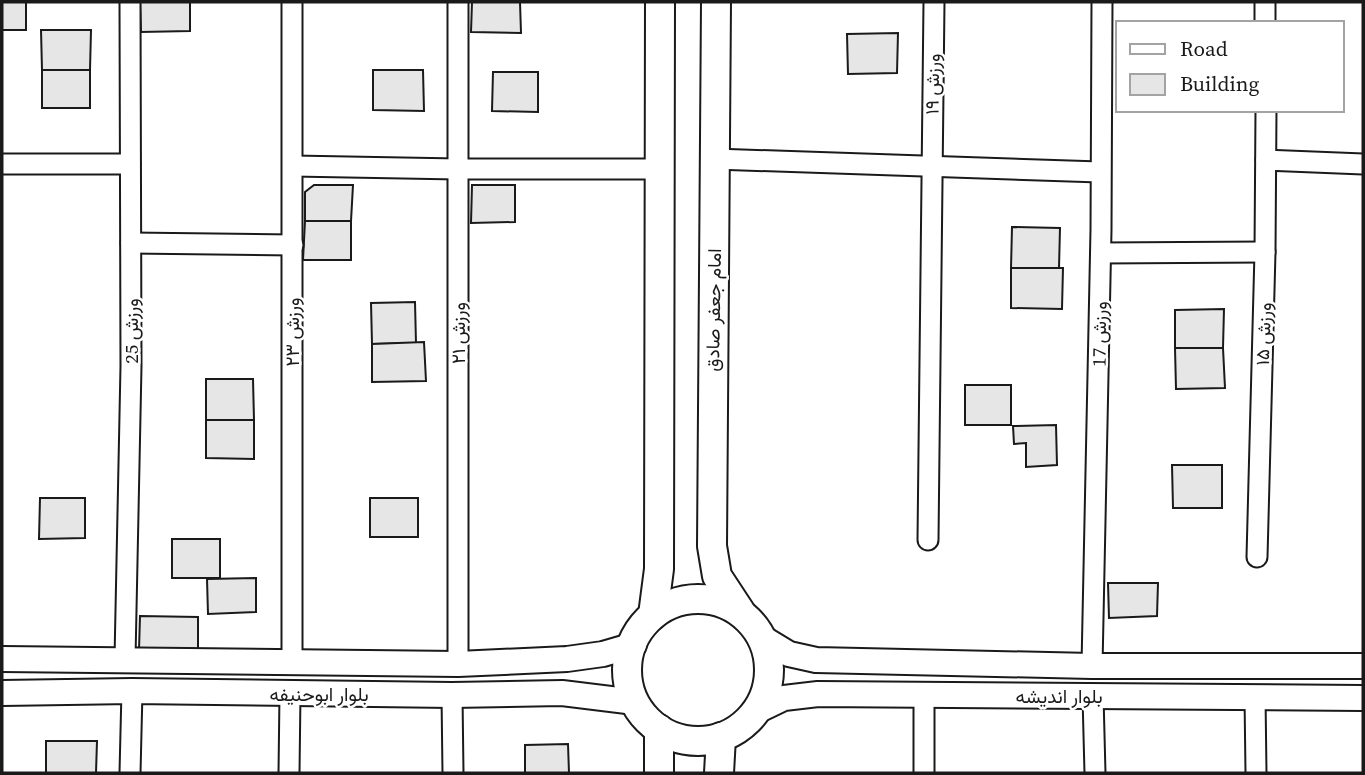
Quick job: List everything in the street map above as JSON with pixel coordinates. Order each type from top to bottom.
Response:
[{"type":"main road","points":[[653,615],[659,569],[660,2]]},
{"type":"main road","name":"امام جعفر صادق","points":[[716,2],[712,546],[717,576],[740,611]]},
{"type":"main road","points":[[699,599],[725,604],[740,611],[761,637],[768,659],[768,683],[757,711],[736,732],[705,742],[673,737],[647,720],[631,694],[627,663],[637,634],[653,615],[674,603],[699,599]]},
{"type":"main road","points":[[659,729],[659,773]]},
{"type":"main road","points":[[719,773],[721,737]]},
{"type":"street","name":"ورزش 25","points":[[125,659],[131,380],[130,2]]},
{"type":"street","name":"ورزش ۲۳","points":[[292,2],[292,663]]},
{"type":"street","name":"ورزش ۲۱","points":[[458,2],[458,664]]},
{"type":"street","name":"ورزش ۱۹","points":[[928,540],[934,2]]},
{"type":"street","name":"ورزش 17","points":[[1093,666],[1101,253],[1102,2]]},
{"type":"street","points":[[1265,2],[1265,21]]},
{"type":"street","name":"ورزش ۱۵","points":[[1257,557],[1266,112]]},
{"type":"street","points":[[714,159],[1100,172]]},
{"type":"street","points":[[1266,160],[1363,164]]},
{"type":"street","points":[[2,164],[131,164]]},
{"type":"street","points":[[293,166],[660,169]]},
{"type":"street","points":[[131,243],[292,245]]},
{"type":"street","points":[[1101,253],[1265,253]]},
{"type":"street","name":"بلوار اندیشه","points":[[761,637],[789,654],[816,660],[1093,666],[1363,666]]},
{"type":"street","name":"بلوار ابوحنیفه","points":[[2,659],[458,664],[567,659],[603,654],[634,645]]},
{"type":"street","points":[[130,773],[132,691]]},
{"type":"street","name":"بلوار ابوحنیفه","points":[[2,693],[562,693],[635,702]]},
{"type":"street","points":[[289,773],[290,694]]},
{"type":"street","name":"بلوار اندیشه","points":[[757,711],[784,698],[818,694],[1363,698]]},
{"type":"street","points":[[924,694],[924,773]]},
{"type":"street","points":[[452,695],[453,773]]},
{"type":"street","points":[[1093,696],[1095,773]]},
{"type":"street","points":[[1255,696],[1256,773]]},
{"type":"building","points":[[2,2],[26,2],[26,30],[2,30]]},
{"type":"building","points":[[140,2],[190,2],[190,31],[141,32]]},
{"type":"building","points":[[472,2],[520,2],[521,33],[471,32]]},
{"type":"building","points":[[41,30],[91,30],[90,70],[42,70]]},
{"type":"building","points":[[898,33],[897,73],[848,74],[847,34]]},
{"type":"building","points":[[42,70],[90,70],[90,108],[42,108]]},
{"type":"building","points":[[373,70],[423,70],[424,111],[373,110]]},
{"type":"building","points":[[493,72],[538,72],[538,112],[492,111]]},
{"type":"building","points":[[314,185],[353,185],[351,221],[305,221],[305,192]]},
{"type":"building","points":[[472,185],[515,185],[515,222],[471,223]]},
{"type":"building","points":[[305,221],[351,221],[351,260],[303,260]]},
{"type":"building","points":[[1012,227],[1060,228],[1059,268],[1011,268]]},
{"type":"building","points":[[1011,268],[1063,268],[1062,309],[1011,308]]},
{"type":"building","points":[[415,302],[416,343],[372,344],[371,303]]},
{"type":"building","points":[[1224,309],[1223,348],[1175,348],[1175,310]]},
{"type":"building","points":[[424,342],[426,381],[372,382],[372,344]]},
{"type":"building","points":[[1175,348],[1223,348],[1225,388],[1176,389]]},
{"type":"building","points":[[206,379],[253,379],[254,420],[206,420]]},
{"type":"building","points":[[965,385],[1011,385],[1011,425],[965,425]]},
{"type":"building","points":[[206,420],[254,420],[254,459],[206,458]]},
{"type":"building","points":[[1056,425],[1057,465],[1026,467],[1026,443],[1014,444],[1013,426]]},
{"type":"building","points":[[1172,465],[1222,465],[1222,508],[1173,508]]},
{"type":"building","points":[[40,498],[85,498],[85,538],[39,539]]},
{"type":"building","points":[[370,498],[418,498],[418,537],[370,537]]},
{"type":"building","points":[[172,539],[220,539],[220,578],[172,578]]},
{"type":"building","points":[[256,578],[256,612],[208,614],[207,579]]},
{"type":"building","points":[[1108,583],[1158,583],[1157,616],[1109,618]]},
{"type":"building","points":[[140,616],[198,617],[198,650],[139,650]]},
{"type":"building","points":[[46,741],[97,741],[96,773],[46,773]]},
{"type":"building","points":[[568,744],[569,773],[525,773],[525,745]]}]
